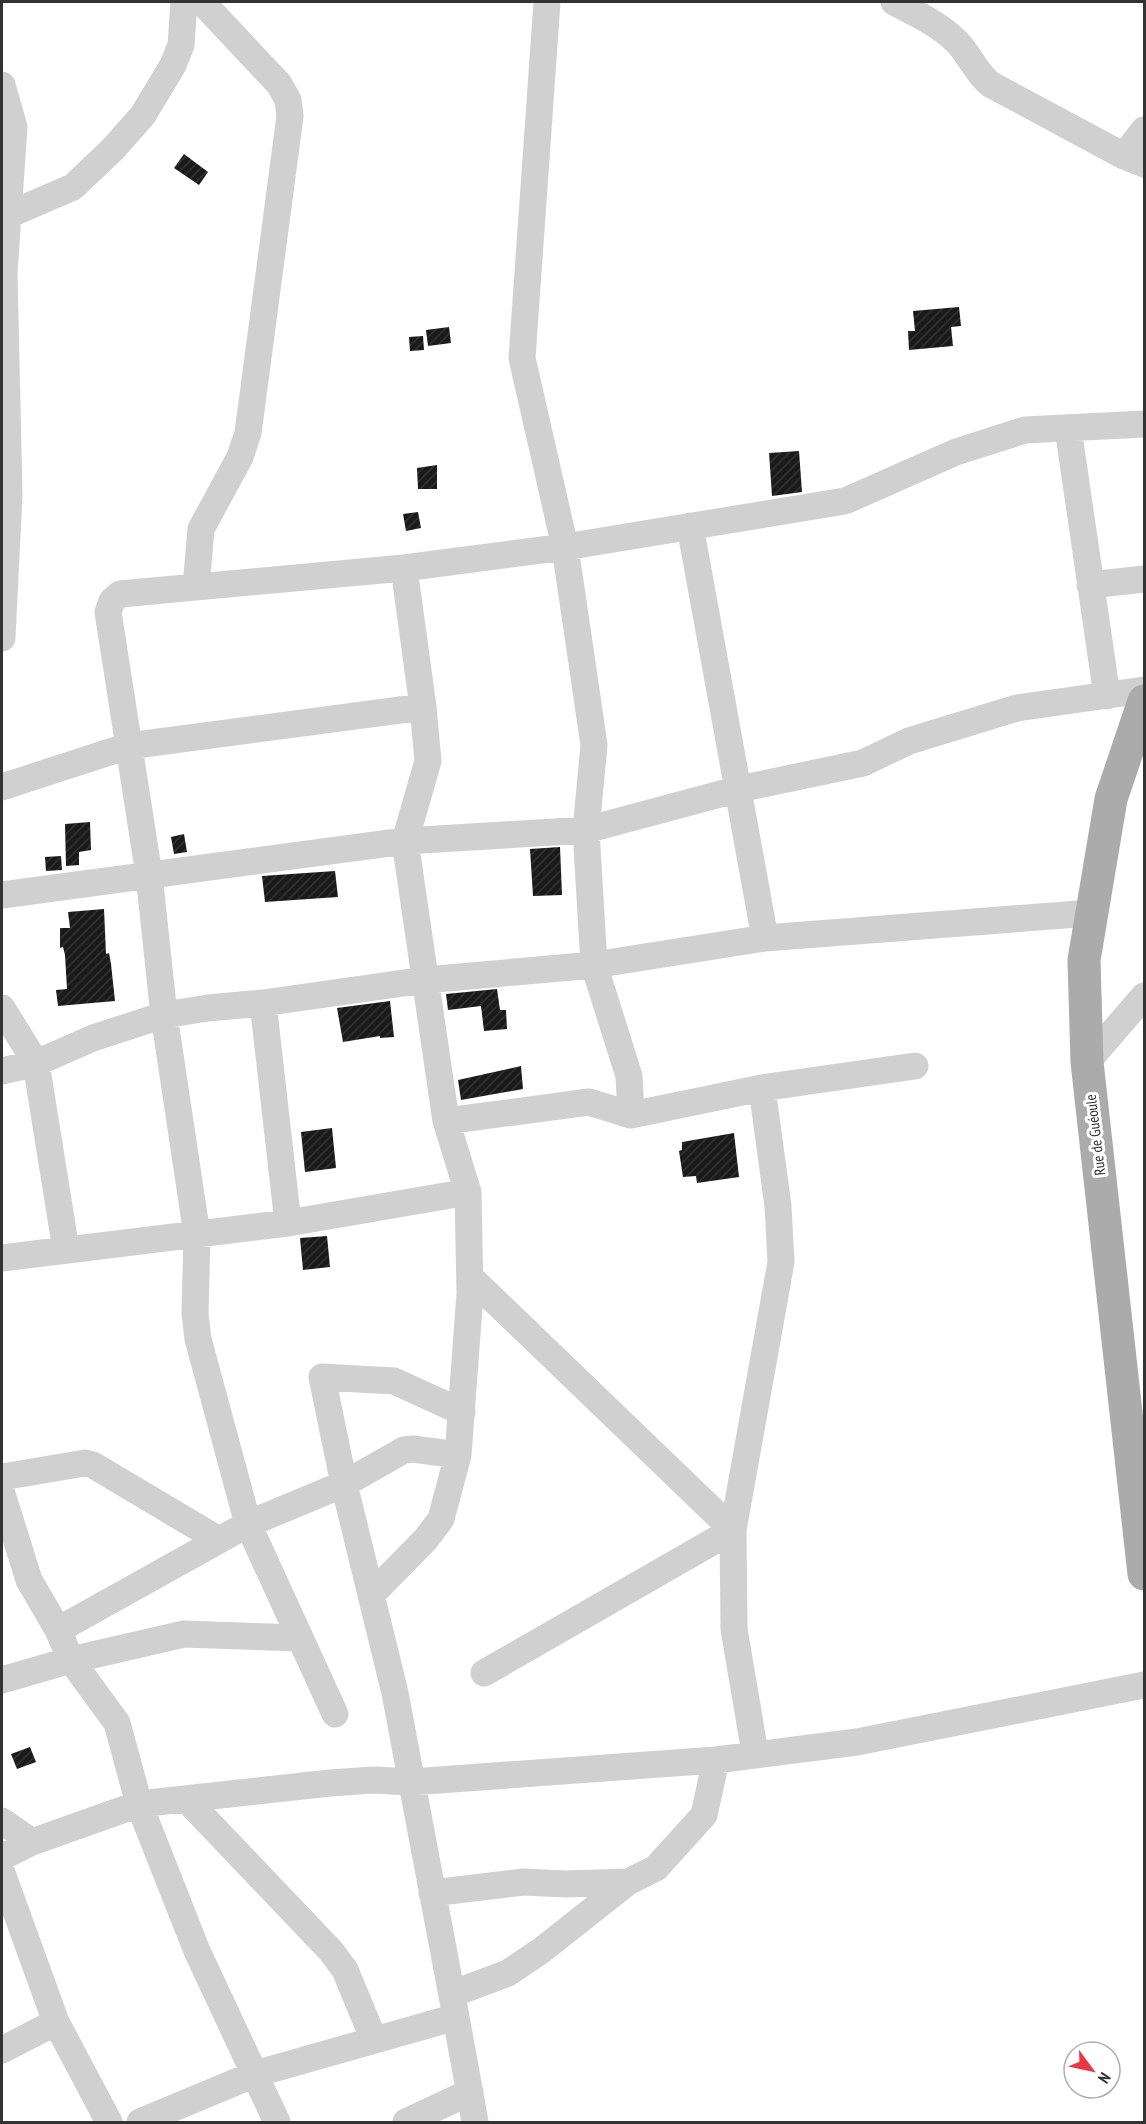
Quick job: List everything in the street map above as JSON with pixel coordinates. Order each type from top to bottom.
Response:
[{"type":"main road","name":"Rue de Guéoule","points":[[1144,701],[1111,799],[1084,960],[1087,1062],[1143,1530],[1144,1574]]},
{"type":"street","points":[[8,215],[73,187],[113,149],[143,116],[173,66],[181,45],[184,2]]},
{"type":"street","points":[[196,587],[201,529],[243,451],[248,432],[290,116],[288,100],[279,84],[202,2]]},
{"type":"street","points":[[547,2],[522,358],[565,547],[594,745],[586,830],[594,965],[629,1076],[631,1115]]},
{"type":"street","points":[[894,2],[939,26],[957,41],[978,73],[990,84],[1134,160],[1144,130]]},
{"type":"street","points":[[2,85],[14,127],[4,273],[9,495],[2,638]]},
{"type":"street","points":[[335,1714],[248,1524],[198,1339],[195,1314],[197,1235],[164,1015],[149,875],[108,612],[112,601],[120,594],[404,568],[565,547],[845,501],[956,452],[1025,430],[1144,424]]},
{"type":"street","points":[[1068,428],[1107,696]]},
{"type":"street","points":[[690,526],[765,938]]},
{"type":"street","points":[[371,1595],[426,1539],[441,1519],[458,1455],[469,1331],[468,1192],[446,1121],[405,841],[428,761],[404,568]]},
{"type":"street","points":[[1090,585],[1144,579]]},
{"type":"street","points":[[2,895],[405,841],[586,830],[739,789],[863,763],[909,741],[1017,708],[1144,690]]},
{"type":"street","points":[[2,787],[128,746],[423,707]]},
{"type":"street","points":[[2,1071],[36,1063],[93,1038],[164,1015],[425,980],[594,965],[765,938],[1091,914]]},
{"type":"street","points":[[1087,1062],[1144,996]]},
{"type":"street","points":[[263,1003],[288,1223]]},
{"type":"street","points":[[2,1008],[36,1063],[66,1250]]},
{"type":"street","points":[[446,1121],[589,1102],[631,1115],[762,1088],[915,1066]]},
{"type":"street","points":[[755,1754],[734,1629],[733,1530],[782,1262],[778,1206],[762,1088]]},
{"type":"street","points":[[2,1258],[288,1223],[468,1192]]},
{"type":"street","points":[[470,1277],[733,1530]]},
{"type":"street","points":[[462,1412],[393,1381],[322,1377],[344,1484],[396,1693],[475,2122]]},
{"type":"street","points":[[58,1630],[248,1524],[344,1484],[404,1450],[413,1449],[458,1455]]},
{"type":"street","points":[[2,1477],[84,1463],[93,1465],[219,1540]]},
{"type":"street","points":[[2,1494],[22,1565],[58,1630],[71,1660],[117,1723],[139,1804],[197,1951],[277,2122]]},
{"type":"street","points":[[483,1673],[733,1530]]},
{"type":"street","points":[[2,1680],[71,1660],[184,1634],[300,1638]]},
{"type":"street","points":[[2,1857],[32,1842],[139,1804],[330,1783],[374,1780],[411,1782],[716,1760],[857,1742],[1144,1685]]},
{"type":"street","points":[[140,2122],[255,2074],[374,2040],[454,2005],[508,1973],[542,1950],[628,1882],[656,1868],[704,1815],[716,1760]]},
{"type":"street","points":[[187,1800],[331,1951],[345,1970],[374,2040]]},
{"type":"street","points":[[2,1821],[32,1842]]},
{"type":"street","points":[[2,1873],[56,2022],[109,2122]]},
{"type":"street","points":[[432,1893],[523,1882],[566,1884],[628,1882]]},
{"type":"street","points":[[2,2050],[56,2022]]},
{"type":"street","points":[[406,2122],[470,2092]]},
{"type":"building","points":[[184,154],[208,172],[199,185],[174,168]]},
{"type":"building","points":[[959,307],[961,326],[951,327],[953,346],[909,350],[908,331],[915,331],[913,311]]},
{"type":"building","points":[[449,327],[451,343],[428,346],[426,330]]},
{"type":"building","points":[[423,336],[424,350],[410,351],[409,337]]},
{"type":"building","points":[[799,451],[802,492],[772,496],[769,453]]},
{"type":"building","points":[[437,465],[437,489],[418,489],[417,468]]},
{"type":"building","points":[[418,512],[421,528],[406,531],[403,514]]},
{"type":"building","points":[[90,822],[91,850],[79,852],[79,865],[66,866],[65,824]]},
{"type":"building","points":[[184,834],[187,852],[174,854],[171,837]]},
{"type":"building","points":[[560,847],[562,895],[533,896],[530,849]]},
{"type":"building","points":[[61,856],[62,870],[46,871],[45,857]]},
{"type":"building","points":[[335,871],[338,897],[265,902],[262,876]]},
{"type":"building","points":[[104,909],[106,954],[109,953],[115,1001],[58,1006],[56,990],[67,989],[65,955],[63,947],[60,948],[60,928],[70,928],[68,912]]},
{"type":"building","points":[[497,989],[500,1010],[506,1010],[507,1029],[484,1031],[481,1006],[448,1010],[446,994]]},
{"type":"building","points":[[390,1001],[394,1037],[380,1038],[380,1036],[343,1042],[337,1008]]},
{"type":"building","points":[[521,1066],[523,1089],[461,1100],[458,1080]]},
{"type":"building","points":[[332,1128],[336,1168],[305,1172],[301,1132]]},
{"type":"building","points":[[734,1133],[739,1177],[697,1183],[696,1176],[683,1177],[679,1151],[682,1150],[682,1142]]},
{"type":"building","points":[[327,1236],[330,1267],[303,1270],[300,1238]]},
{"type":"building","points":[[30,1747],[36,1762],[17,1769],[11,1754]]}]
